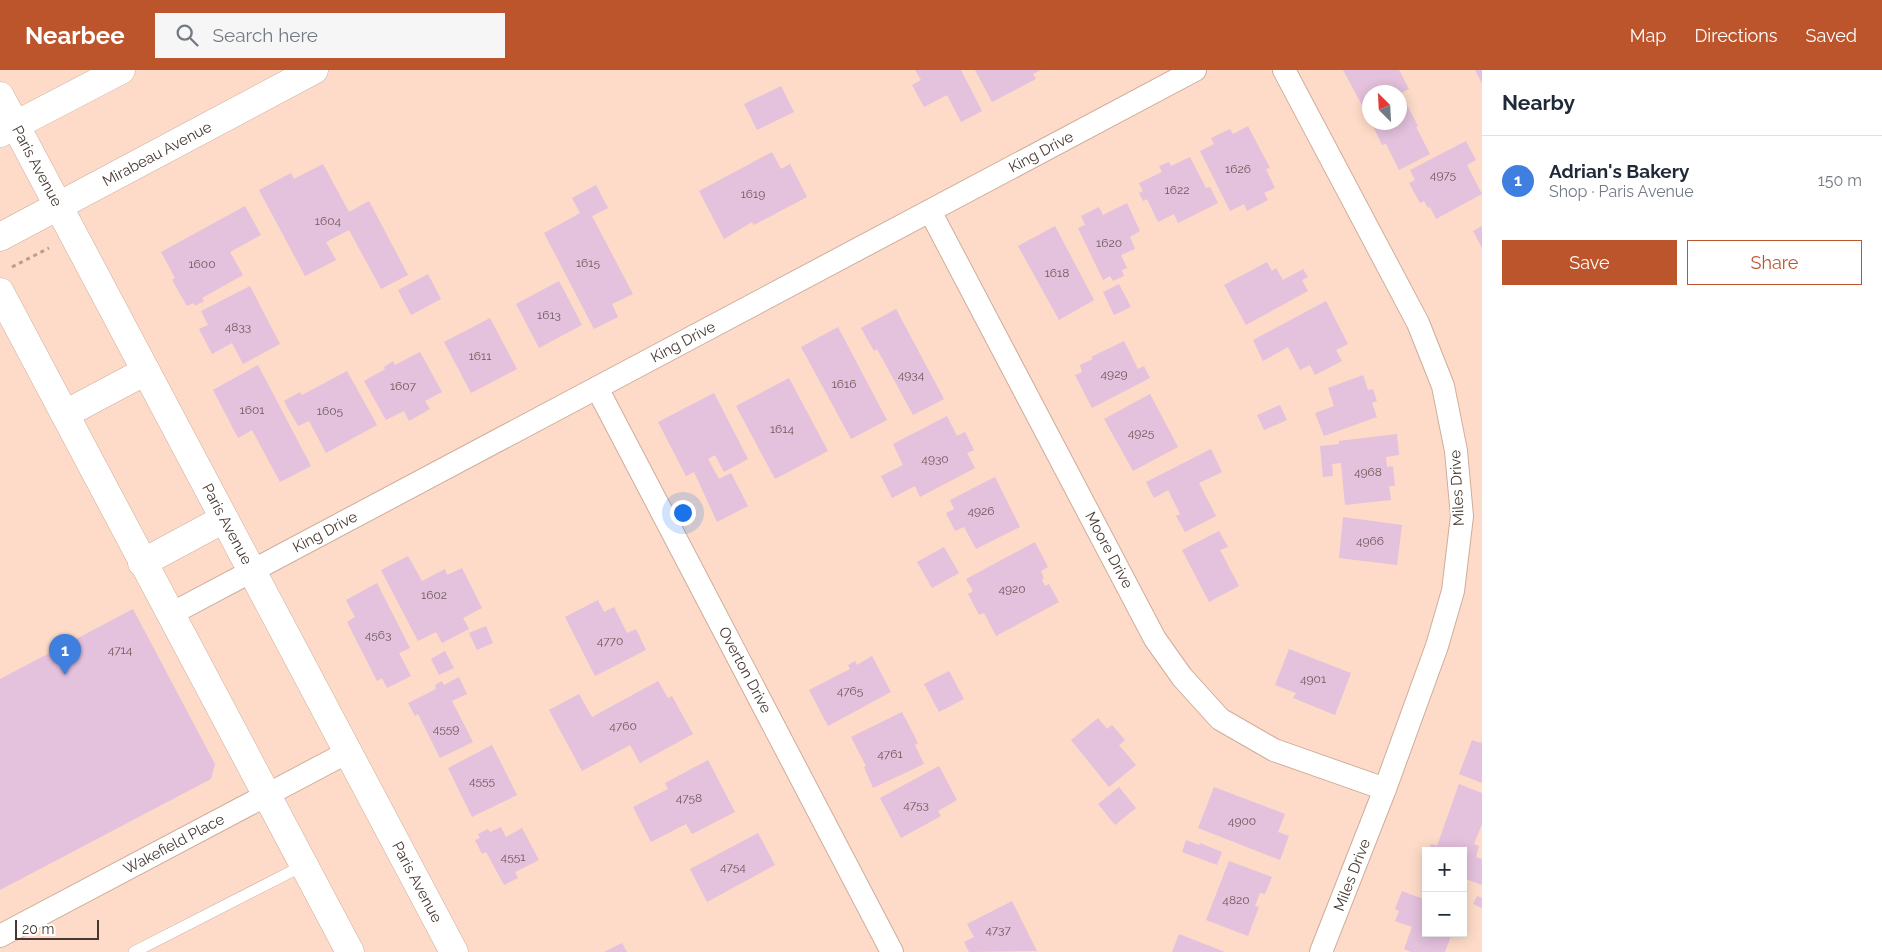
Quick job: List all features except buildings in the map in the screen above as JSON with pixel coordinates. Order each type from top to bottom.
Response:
[{"type":"street","points":[[8,128],[121,70]]},
{"type":"street","name":"King Drive","points":[[171,614],[1195,70]]},
{"type":"street","name":"Miles Drive","points":[[1284,70],[1418,322],[1443,386],[1456,451],[1462,516],[1453,591],[1437,646],[1385,789],[1321,952]]},
{"type":"street","name":"Mirabeau Avenue","points":[[0,237],[311,71]]},
{"type":"street","name":"Paris Avenue","points":[[0,96],[8,128],[59,206],[454,952]]},
{"type":"street","name":"Moore Drive","points":[[930,211],[1155,638],[1182,677],[1220,719],[1274,750],[1385,789]]},
{"type":"street","points":[[3,281],[7,321],[65,414],[142,563],[171,614],[350,952]]},
{"type":"street","points":[[65,414],[146,371]]},
{"type":"street","name":"Overton Drive","points":[[597,388],[892,952]]},
{"type":"street","points":[[142,563],[224,518]]},
{"type":"street","name":"Wakefield Place","points":[[0,936],[348,752]]},
{"type":"lane","points":[[134,952],[304,865]]},
{"type":"path","points":[[3,281],[54,245]]},
{"type":"place","name":"Adrian's Bakery","points":[[65,675]]}]
